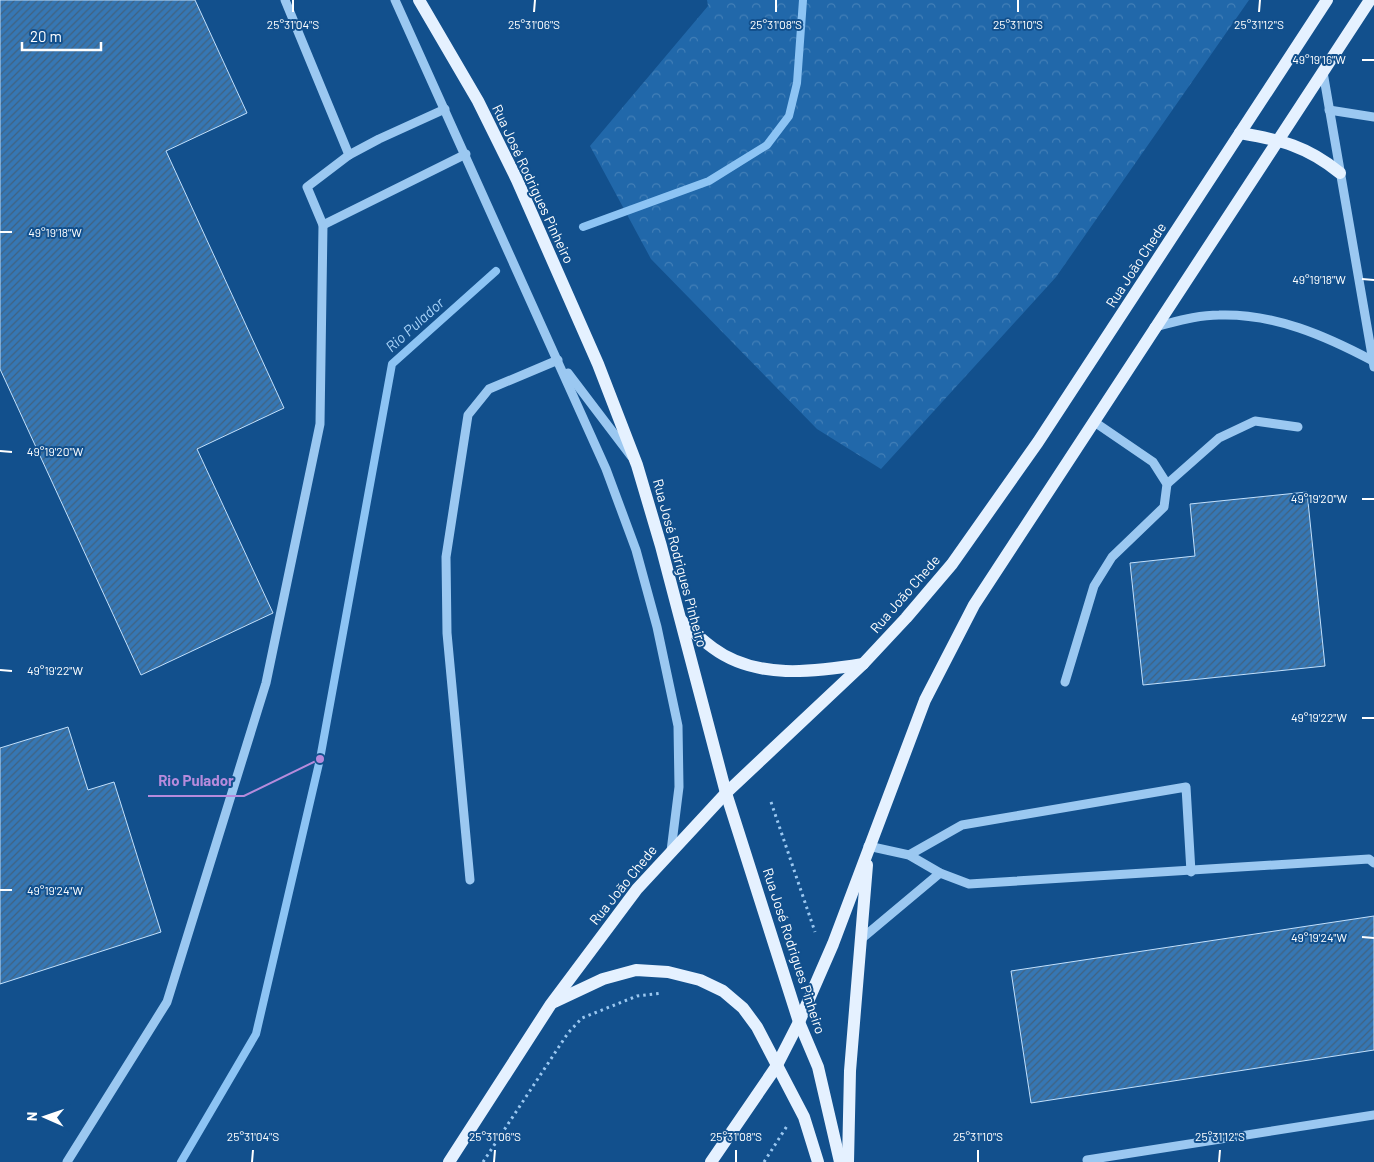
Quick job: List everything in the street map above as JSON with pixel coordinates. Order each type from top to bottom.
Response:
[{"type":"main road","name":"Rua José Rodrigues Pinheiro","points":[[419,0],[478,101],[517,180],[598,364],[637,464],[726,793],[800,1022],[825,1087],[840,1162]]},
{"type":"main road","name":"Rua João Chede","points":[[449,1162],[551,1004],[608,927],[671,851],[726,793],[863,664],[906,618],[952,564],[990,512],[1327,0]]},
{"type":"main road","points":[[711,1162],[776,1067],[800,1022],[826,962],[912,733],[946,656],[1003,558],[1370,0]]},
{"type":"main road","points":[[1240,133],[1278,139],[1322,158],[1340,172]]},
{"type":"main road","points":[[680,620],[714,649],[747,665],[785,672],[820,671],[863,664]]},
{"type":"main road","points":[[848,1162],[850,1071],[868,846]]},
{"type":"main road","points":[[551,1004],[604,979],[636,970],[668,972],[700,980],[723,991],[743,1008],[757,1027],[776,1067],[804,1117],[818,1162]]},
{"type":"street","points":[[285,0],[349,155]]},
{"type":"street","points":[[395,0],[446,109],[558,360],[624,515],[648,592],[674,702],[678,735],[679,787],[671,851]]},
{"type":"street","points":[[1323,72],[1373,364]]},
{"type":"street","points":[[68,1162],[167,1002],[266,682],[320,424],[323,225],[308,187],[349,155],[446,109]]},
{"type":"street","points":[[1329,110],[1374,117]]},
{"type":"street","points":[[323,225],[466,154]]},
{"type":"street","points":[[1154,328],[1190,318],[1218,315],[1247,316],[1309,331],[1340,344],[1373,364]]},
{"type":"street","points":[[558,360],[637,464]]},
{"type":"street","points":[[470,880],[447,633],[446,557],[468,415],[489,389],[558,360]]},
{"type":"street","points":[[1065,682],[1094,586],[1112,557],[1164,507],[1167,484],[1153,462],[1093,421]]},
{"type":"street","points":[[1167,484],[1219,438],[1255,421],[1298,427]]},
{"type":"street","points":[[909,855],[962,824],[1186,786],[1191,872]]},
{"type":"street","points":[[868,846],[909,855],[940,874],[969,884],[1191,872],[1369,859],[1374,863]]},
{"type":"street","points":[[860,940],[940,874]]},
{"type":"street","points":[[1087,1160],[1374,1115]]},
{"type":"path","points":[[771,802],[826,962]]},
{"type":"path","points":[[483,1162],[568,1033],[582,1018],[637,996],[669,992]]},
{"type":"path","points":[[764,1162],[790,1121]]},
{"type":"green space","points":[[707,0],[1249,0],[1056,277],[881,469],[817,429],[651,259],[590,146],[708,6]]},
{"type":"building","points":[[0,0],[195,0],[247,113],[166,151],[284,408],[197,449],[273,613],[141,675],[0,369]]},
{"type":"building","points":[[1307,492],[1325,666],[1143,685],[1130,563],[1195,556],[1190,504]]},
{"type":"building","points":[[68,727],[88,790],[114,782],[161,932],[0,984],[0,748]]},
{"type":"building","points":[[1374,916],[1374,1050],[1031,1103],[1011,971]]},
{"type":"waterway","name":"Rio Pulador","points":[[583,227],[709,181],[767,145],[789,116],[797,83],[803,0]]},
{"type":"waterway","name":"Rio Pulador","points":[[181,1162],[256,1034],[320,759],[392,364],[496,271]]},
{"type":"place","name":"Rio Pulador","points":[[320,759]]}]
